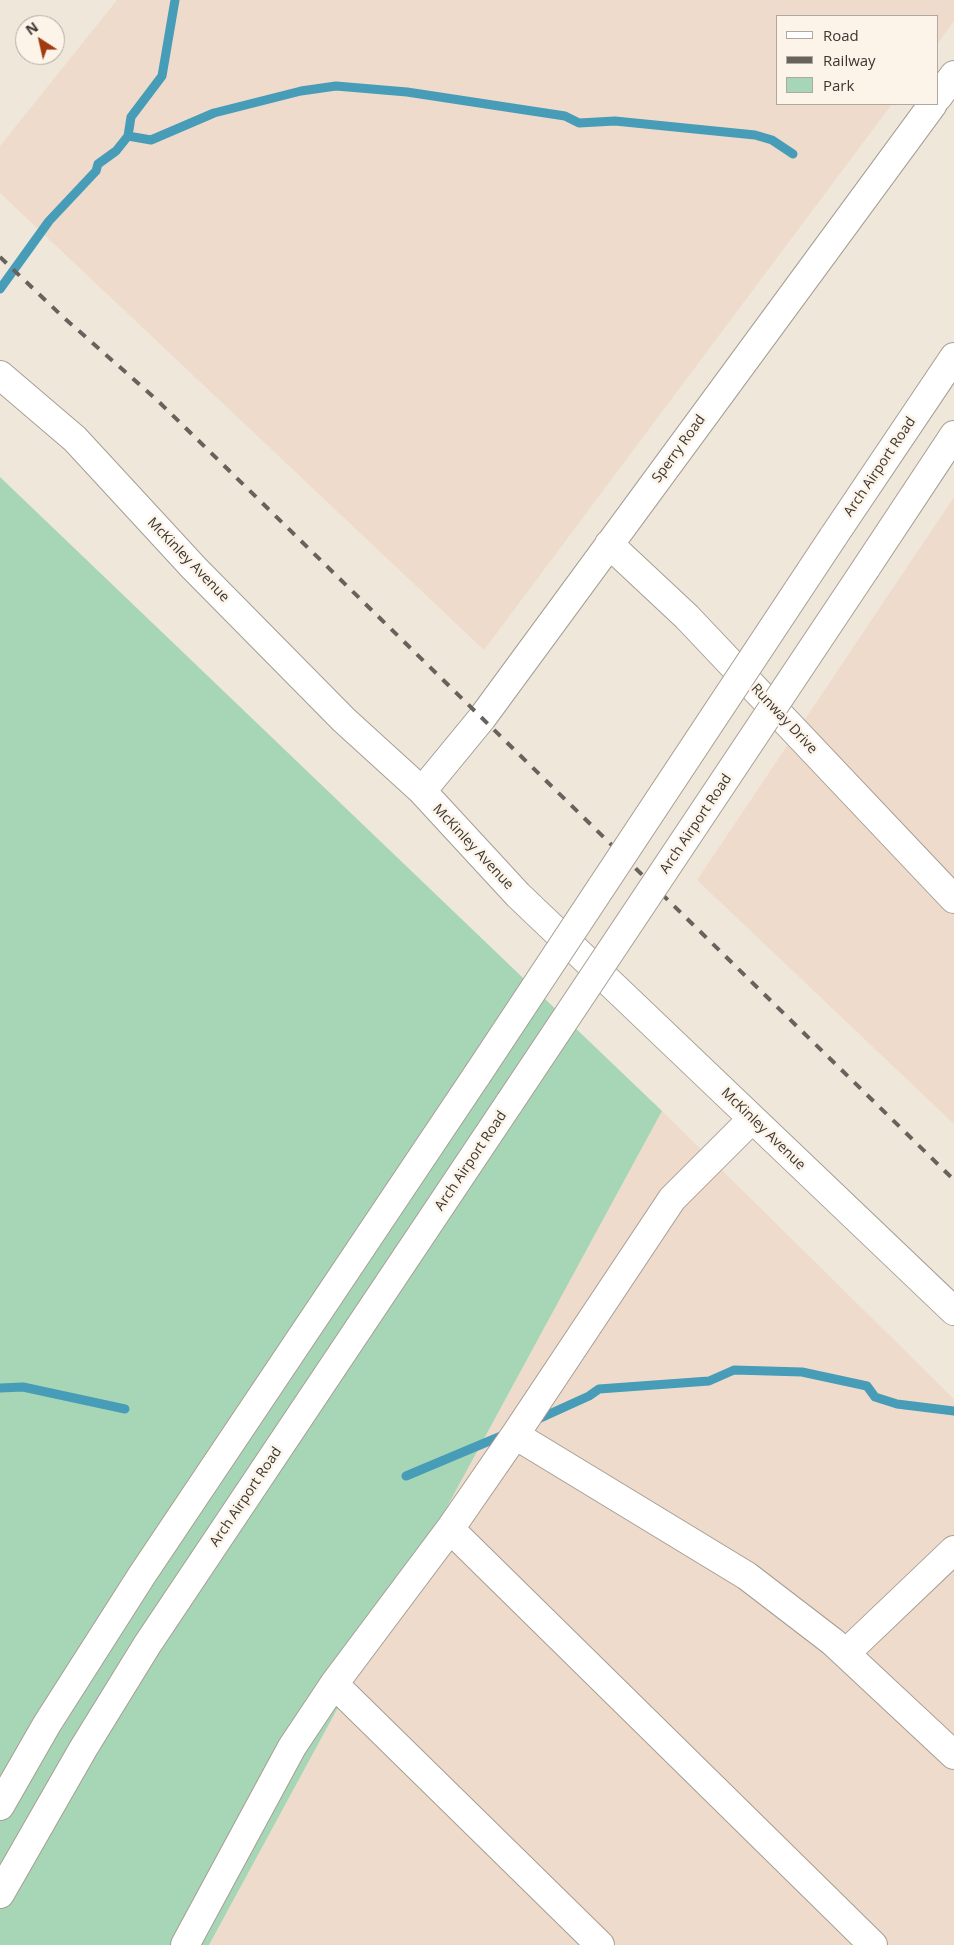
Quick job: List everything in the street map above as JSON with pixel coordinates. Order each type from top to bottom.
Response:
[{"type":"main road","points":[[939,96],[954,75]]},
{"type":"main road","name":"Sperry Road","points":[[422,791],[482,718],[932,105]]},
{"type":"main road","name":"Arch Airport Road","points":[[0,1806],[48,1724],[142,1575],[477,1074],[832,537],[954,357]]},
{"type":"main road","name":"McKinley Avenue","points":[[0,375],[74,439],[194,568],[337,713],[422,791],[518,895],[954,1311]]},
{"type":"main road","name":"Arch Airport Road","points":[[0,1894],[147,1645],[954,435]]},
{"type":"main road","name":"Runway Drive","points":[[609,544],[687,617],[954,899]]},
{"type":"main road","points":[[185,1945],[292,1747],[334,1684],[450,1529],[516,1435],[672,1199],[752,1119]]},
{"type":"main road","points":[[516,1435],[746,1576],[846,1654],[954,1755]]},
{"type":"main road","points":[[450,1529],[873,1945]]},
{"type":"main road","points":[[846,1654],[954,1550]]},
{"type":"main road","points":[[334,1684],[600,1945]]},
{"type":"shaded area","points":[[117,0],[954,0],[954,21],[939,42],[939,15],[776,15],[776,105],[891,105],[484,650],[0,193],[0,146]]},
{"type":"shaded area","points":[[954,497],[954,1124],[697,880]]},
{"type":"shaded area","points":[[662,1111],[954,1399],[954,1945],[209,1945]]},
{"type":"green space","points":[[0,477],[662,1111],[209,1945],[0,1945]]},
{"type":"waterway","points":[[0,289],[49,221],[96,171],[98,164],[116,151],[128,136],[131,117],[162,76],[175,0]]},
{"type":"waterway","points":[[128,136],[151,140],[214,113],[301,91],[336,86],[407,92],[565,116],[579,123],[615,121],[755,135],[772,140],[793,154]]},
{"type":"waterway","points":[[534,1421],[589,1396],[599,1389],[709,1381],[734,1370],[802,1372],[867,1386],[875,1397],[897,1404],[954,1411]]},
{"type":"waterway","points":[[0,1388],[23,1387],[125,1409]]},
{"type":"waterway","points":[[406,1476],[506,1434]]},
{"type":"railway","points":[[0,257],[62,316],[157,400],[954,1180]]}]
